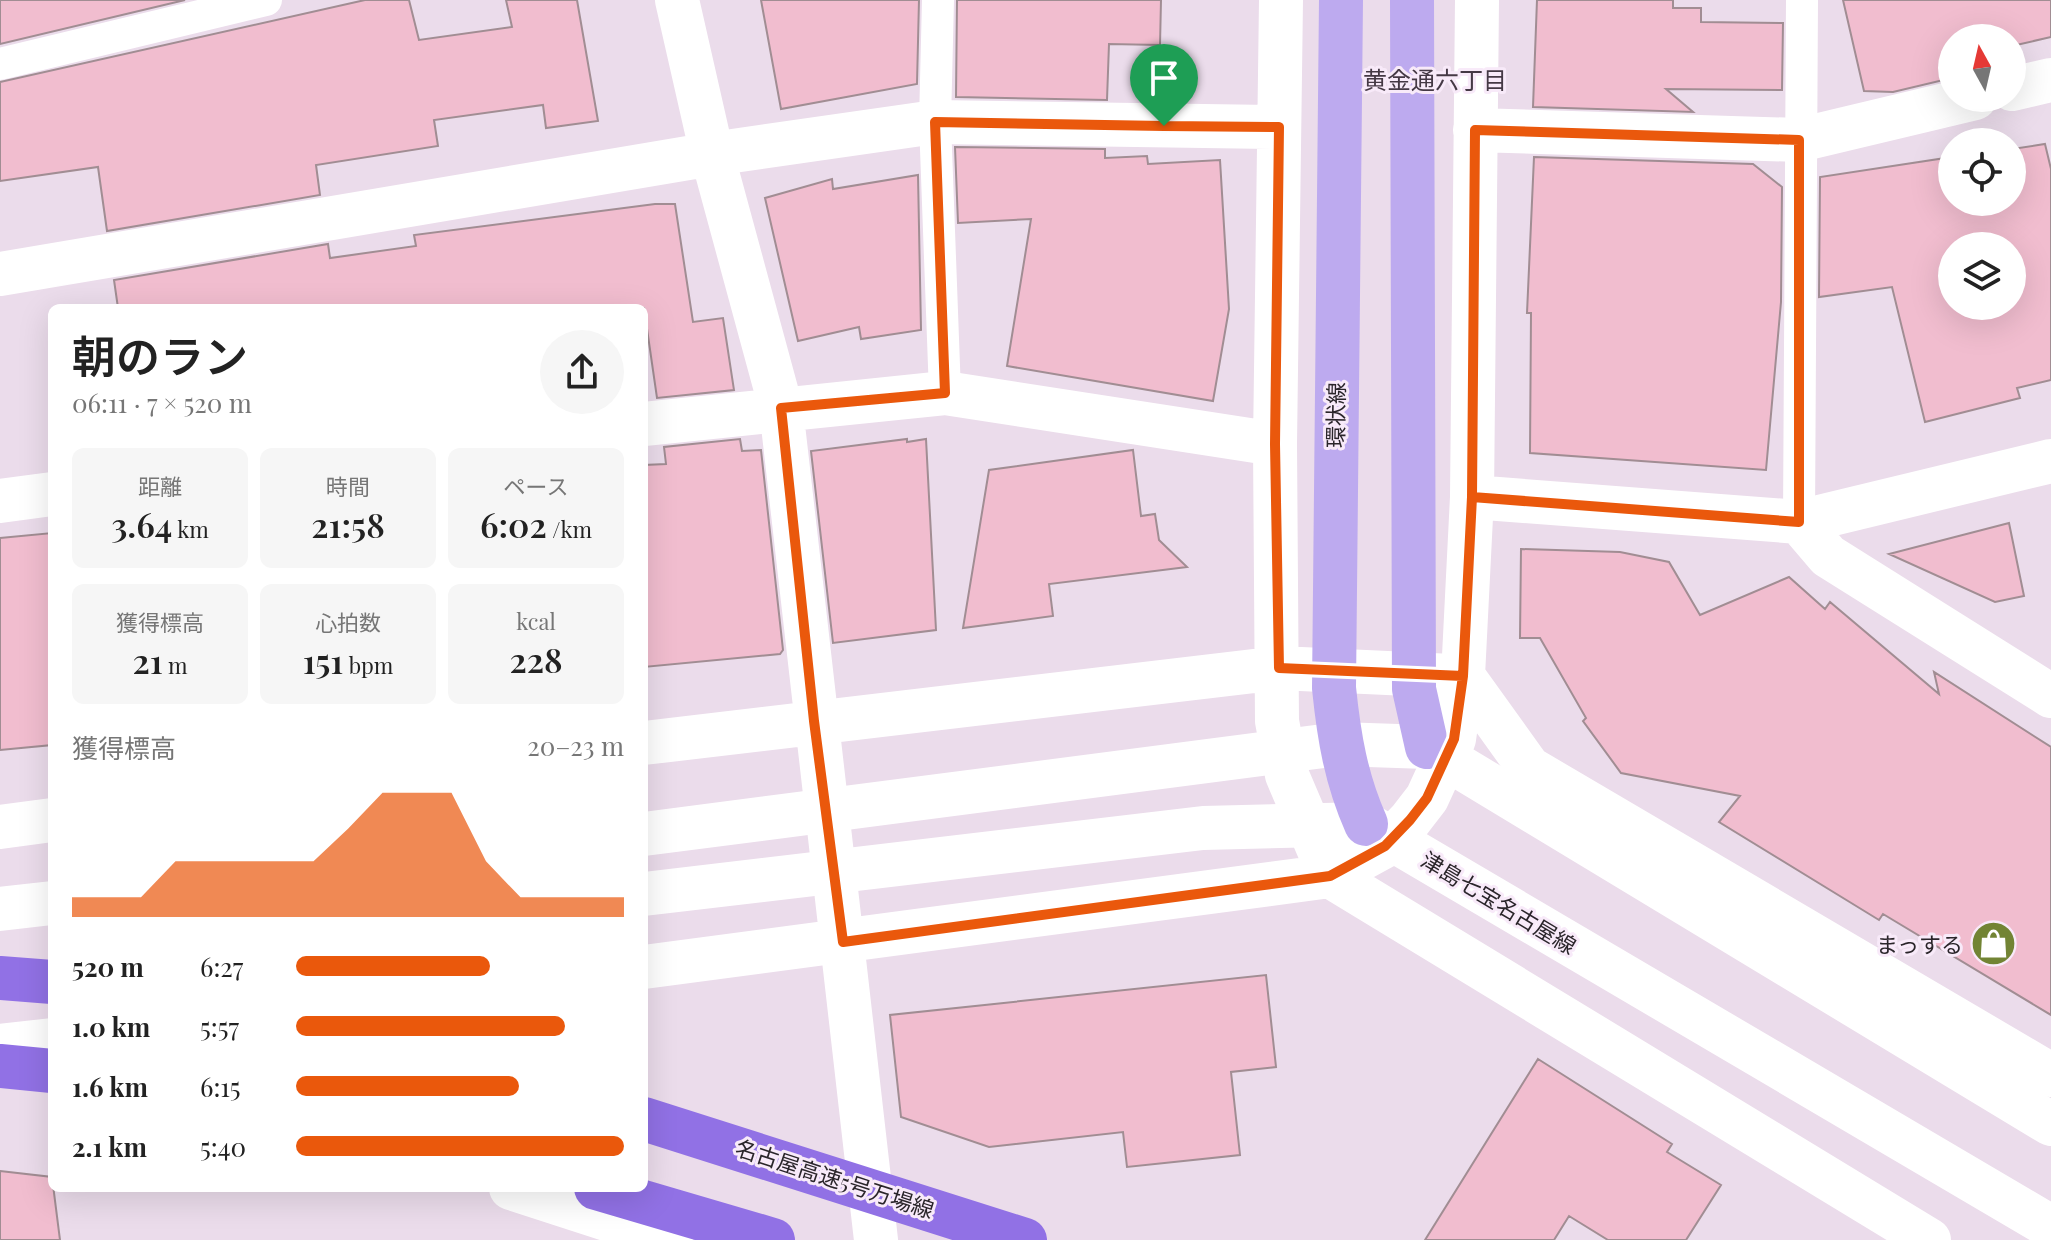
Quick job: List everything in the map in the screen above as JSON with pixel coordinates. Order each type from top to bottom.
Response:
[{"type":"highway","points":[[0,975],[48,981]]},
{"type":"highway","points":[[0,1066],[48,1071]]},
{"type":"highway","name":"名古屋高速5号万場線","points":[[648,1120],[1025,1240]]},
{"type":"highway","points":[[579,1212],[773,1240]]},
{"type":"main road","name":"環状線","points":[[1341,0],[1332,625],[1339,744],[1349,785],[1366,824]]},
{"type":"main road","points":[[1412,0],[1414,689],[1427,747]]},
{"type":"street","points":[[677,0],[712,154],[781,408],[814,721],[843,942],[876,1240]]},
{"type":"street","points":[[1281,0],[1275,444],[1277,721],[1287,775],[1306,828],[1330,876],[1929,1240]]},
{"type":"street","points":[[648,966],[1330,876],[1385,846],[1427,798],[1454,739],[1463,676],[1472,497],[1477,0]]},
{"type":"street","points":[[2026,86],[2051,80]]},
{"type":"street","points":[[1475,130],[1799,140],[1938,107]]},
{"type":"street","points":[[0,274],[712,154],[935,122],[1279,127]]},
{"type":"street","points":[[648,424],[945,393],[1275,444]]},
{"type":"street","points":[[1472,497],[1799,522],[2051,461]]},
{"type":"street","points":[[0,501],[48,495]]},
{"type":"street","points":[[1799,522],[1828,556],[2051,696]]},
{"type":"street","points":[[648,742],[1279,668],[1463,676]]},
{"type":"street","points":[[1463,676],[1529,768],[2051,1075]]},
{"type":"street","points":[[648,833],[1339,744],[1427,747],[2051,1124]]},
{"type":"street","points":[[0,827],[48,821]]},
{"type":"street","points":[[648,894],[1203,828],[1366,824]]},
{"type":"street","name":"津島七宝名古屋線","points":[[1366,824],[2051,1227]]},
{"type":"street","points":[[0,909],[48,903]]},
{"type":"street","points":[[0,975],[48,967]]},
{"type":"street","points":[[0,1046],[48,1040]]},
{"type":"street","points":[[0,1080],[48,1087]]},
{"type":"street","points":[[522,1192],[671,1240]]},
{"type":"street","points":[[2012,1240],[2051,1198]]},
{"type":"lane","points":[[0,64],[266,0]]},
{"type":"lane","points":[[938,0],[935,122],[945,393]]},
{"type":"lane","points":[[1799,522],[1802,0]]},
{"type":"building","points":[[0,0],[185,0],[0,44]]},
{"type":"building","points":[[365,0],[409,0],[419,40],[512,27],[506,0],[577,0],[598,121],[546,128],[543,105],[434,120],[438,146],[316,165],[320,195],[107,231],[98,167],[0,181],[0,82]]},
{"type":"building","points":[[761,0],[919,0],[917,84],[781,109]]},
{"type":"building","points":[[957,0],[1161,0],[1160,45],[1109,44],[1107,100],[956,97]]},
{"type":"building","points":[[1537,0],[1673,0],[1673,8],[1701,8],[1701,22],[1783,23],[1782,90],[1666,89],[1693,112],[1533,107]]},
{"type":"building","points":[[1843,0],[2051,0],[2051,37],[2026,43],[2026,24],[1938,24],[1938,81],[1893,92],[1864,91]]},
{"type":"building","points":[[2045,144],[2051,169],[2051,380],[2017,388],[2020,398],[1925,422],[1892,287],[1819,297],[1820,177],[1938,159],[1938,216],[2026,216],[2026,147]]},
{"type":"building","points":[[955,147],[1105,149],[1105,158],[1147,156],[1148,164],[1220,160],[1229,309],[1213,401],[1007,366],[1031,219],[958,223]]},
{"type":"building","points":[[1534,157],[1753,164],[1782,187],[1781,302],[1766,470],[1530,453],[1531,313],[1527,313]]},
{"type":"building","points":[[918,175],[921,330],[861,339],[859,327],[798,341],[765,198],[832,179],[833,189]]},
{"type":"building","points":[[675,204],[693,322],[723,318],[734,390],[657,398],[648,336],[648,304],[117,304],[114,280],[328,244],[330,258],[416,246],[414,235]]},
{"type":"building","points":[[740,439],[742,451],[761,450],[783,650],[780,654],[648,667],[648,465],[666,464],[664,447]]},
{"type":"building","points":[[907,439],[907,442],[926,439],[936,630],[833,643],[811,451]]},
{"type":"building","points":[[1133,450],[1141,516],[1155,514],[1159,540],[1187,567],[1049,584],[1053,616],[963,628],[989,470]]},
{"type":"building","points":[[2009,523],[2024,596],[1995,602],[1889,554]]},
{"type":"building","points":[[48,533],[48,745],[0,750],[0,538]]},
{"type":"building","points":[[1521,549],[1620,552],[1669,562],[1700,615],[1789,577],[1825,609],[1830,602],[1939,694],[1934,672],[2051,747],[2051,1015],[1883,914],[1879,920],[1719,822],[1740,796],[1621,773],[1583,721],[1586,718],[1540,638],[1520,638]]},
{"type":"building","points":[[1266,975],[1276,1067],[1231,1072],[1240,1155],[1127,1167],[1123,1132],[989,1147],[901,1117],[890,1015]]},
{"type":"building","points":[[1538,1059],[1672,1144],[1667,1152],[1721,1185],[1686,1240],[1608,1240],[1569,1216],[1554,1240],[1425,1240]]},
{"type":"building","points":[[0,1171],[48,1177],[48,1192],[54,1192],[60,1240],[0,1240]]},
{"type":"place","name":"まっする","points":[[1994,944]]},
{"type":"district","name":"黄金通六丁目","points":[[1435,79]]},
{"type":"route","points":[[1164,126],[935,122],[945,393],[781,408],[814,721],[843,942],[1330,876],[1385,846],[1410,820],[1427,798],[1454,739],[1463,676],[1472,497],[1475,130],[1799,140],[1799,522],[1472,497],[1467,587],[1463,676],[1279,668],[1275,444],[1279,127],[1164,126]]}]
